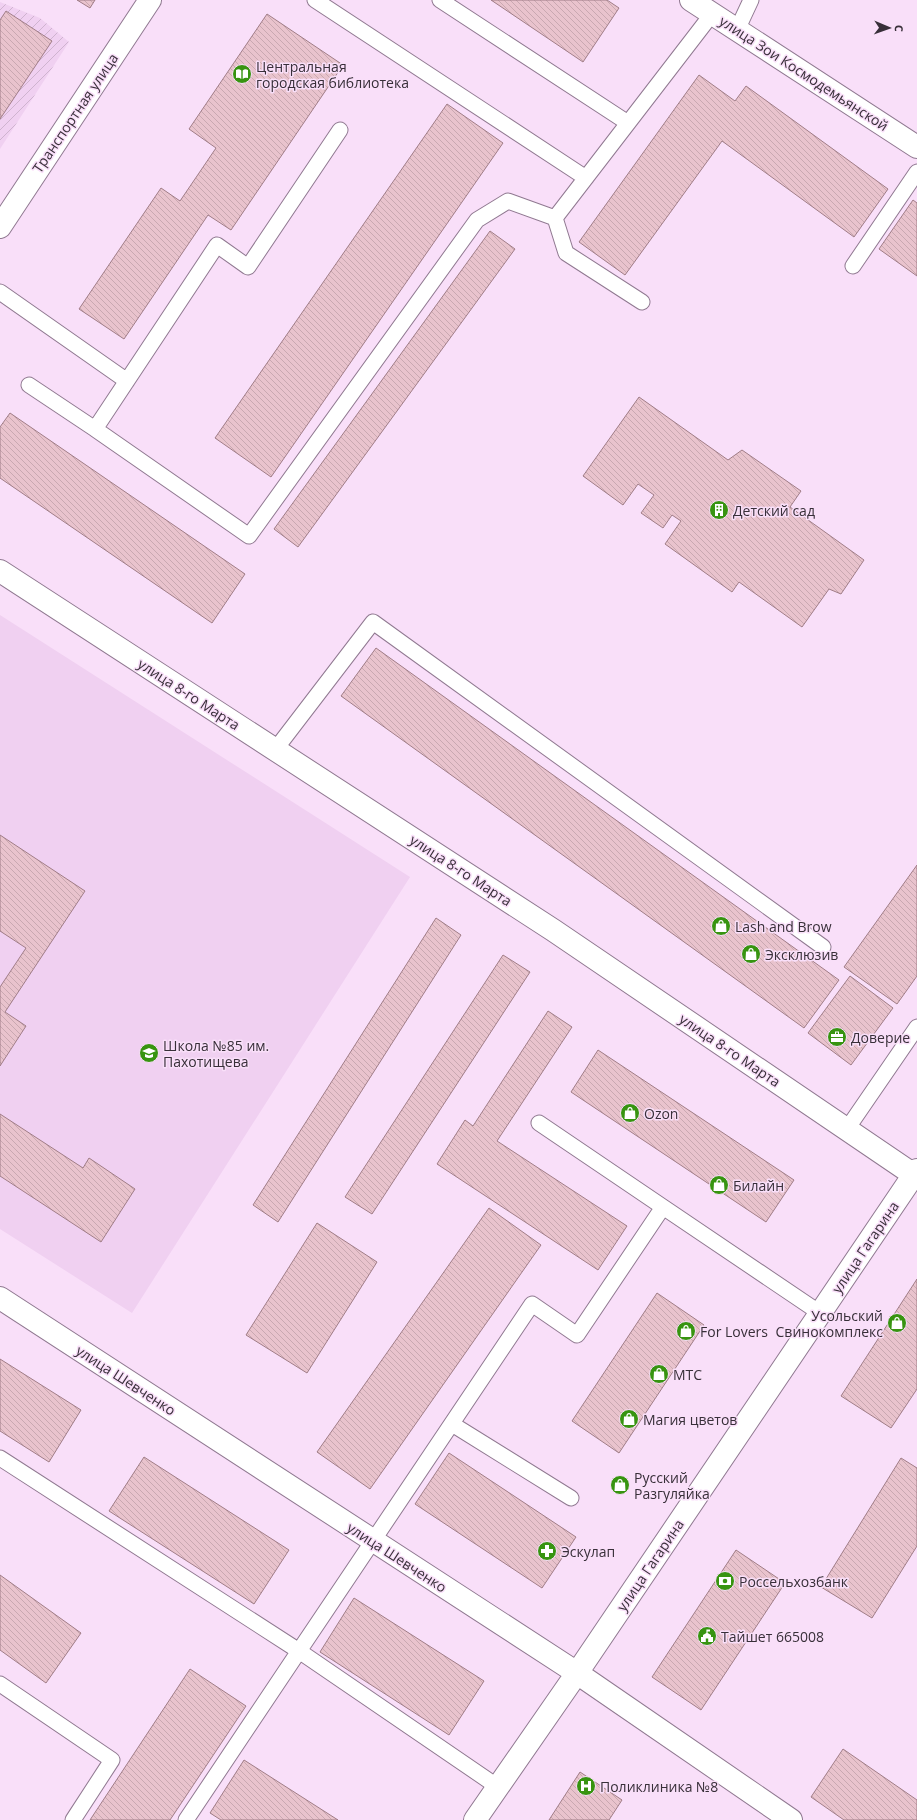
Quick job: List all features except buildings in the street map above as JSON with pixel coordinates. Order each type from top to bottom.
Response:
[{"type":"street","name":"Транспортная улица","points":[[0,227],[150,0]]},
{"type":"street","name":"улица Зои Космодемьянской","points":[[691,0],[917,147]]},
{"type":"street","name":"улица 8-го Марта","points":[[0,571],[553,930],[846,1129],[916,1174]]},
{"type":"street","name":"улица Гагарина","points":[[475,1820],[577,1673],[820,1313],[916,1174]]},
{"type":"street","name":"улица Шевченко","points":[[0,1298],[577,1673],[791,1820]]},
{"type":"lane","points":[[315,0],[586,178]]},
{"type":"lane","points":[[440,0],[628,123]]},
{"type":"lane","points":[[737,30],[751,0]]},
{"type":"lane","points":[[555,218],[712,14]]},
{"type":"lane","points":[[95,429],[217,245],[248,267],[340,130]]},
{"type":"lane","points":[[854,266],[917,172]]},
{"type":"lane","points":[[29,385],[249,536],[477,220],[508,201],[555,218]]},
{"type":"lane","points":[[555,218],[566,253],[642,302]]},
{"type":"lane","points":[[0,292],[127,380]]},
{"type":"lane","points":[[275,750],[372,622],[823,947]]},
{"type":"lane","points":[[846,1129],[917,1027]]},
{"type":"lane","points":[[539,1124],[820,1313]]},
{"type":"lane","points":[[187,1819],[532,1304],[577,1335],[663,1207]]},
{"type":"lane","points":[[452,1424],[571,1498]]},
{"type":"lane","points":[[0,1458],[299,1651],[498,1787]]},
{"type":"lane","points":[[0,1684],[112,1760],[73,1820]]},
{"type":"shaded area","points":[[0,2],[40,18],[69,42],[0,149]]},
{"type":"shaded area","name":"Школа №85 им. Пахотищева","points":[[0,615],[410,877],[132,1313],[0,1229]]},
{"type":"place","name":"Центральная городская библиотека","points":[[242,74]]},
{"type":"place","name":"Детский сад","points":[[719,510]]},
{"type":"place","name":"Lash and Brow","points":[[721,926]]},
{"type":"place","name":"Эксклюзив","points":[[751,954]]},
{"type":"place","name":"Доверие","points":[[837,1037]]},
{"type":"place","name":"Школа №85 им. Пахотищева","points":[[149,1053]]},
{"type":"place","name":"Ozon","points":[[630,1113]]},
{"type":"place","name":"Билайн","points":[[719,1185]]},
{"type":"place","name":"Усольский Свинокомплекс","points":[[897,1323]]},
{"type":"place","name":"For Lovers","points":[[686,1331]]},
{"type":"place","name":"МТС","points":[[659,1374]]},
{"type":"place","name":"Магия цветов","points":[[629,1419]]},
{"type":"place","name":"Русский Разгуляйка","points":[[620,1485]]},
{"type":"place","name":"Эскулап","points":[[547,1551]]},
{"type":"place","name":"Россельхозбанк","points":[[725,1581]]},
{"type":"place","name":"Тайшет 665008","points":[[707,1636]]},
{"type":"place","name":"Поликлиника №8","points":[[586,1786]]}]
